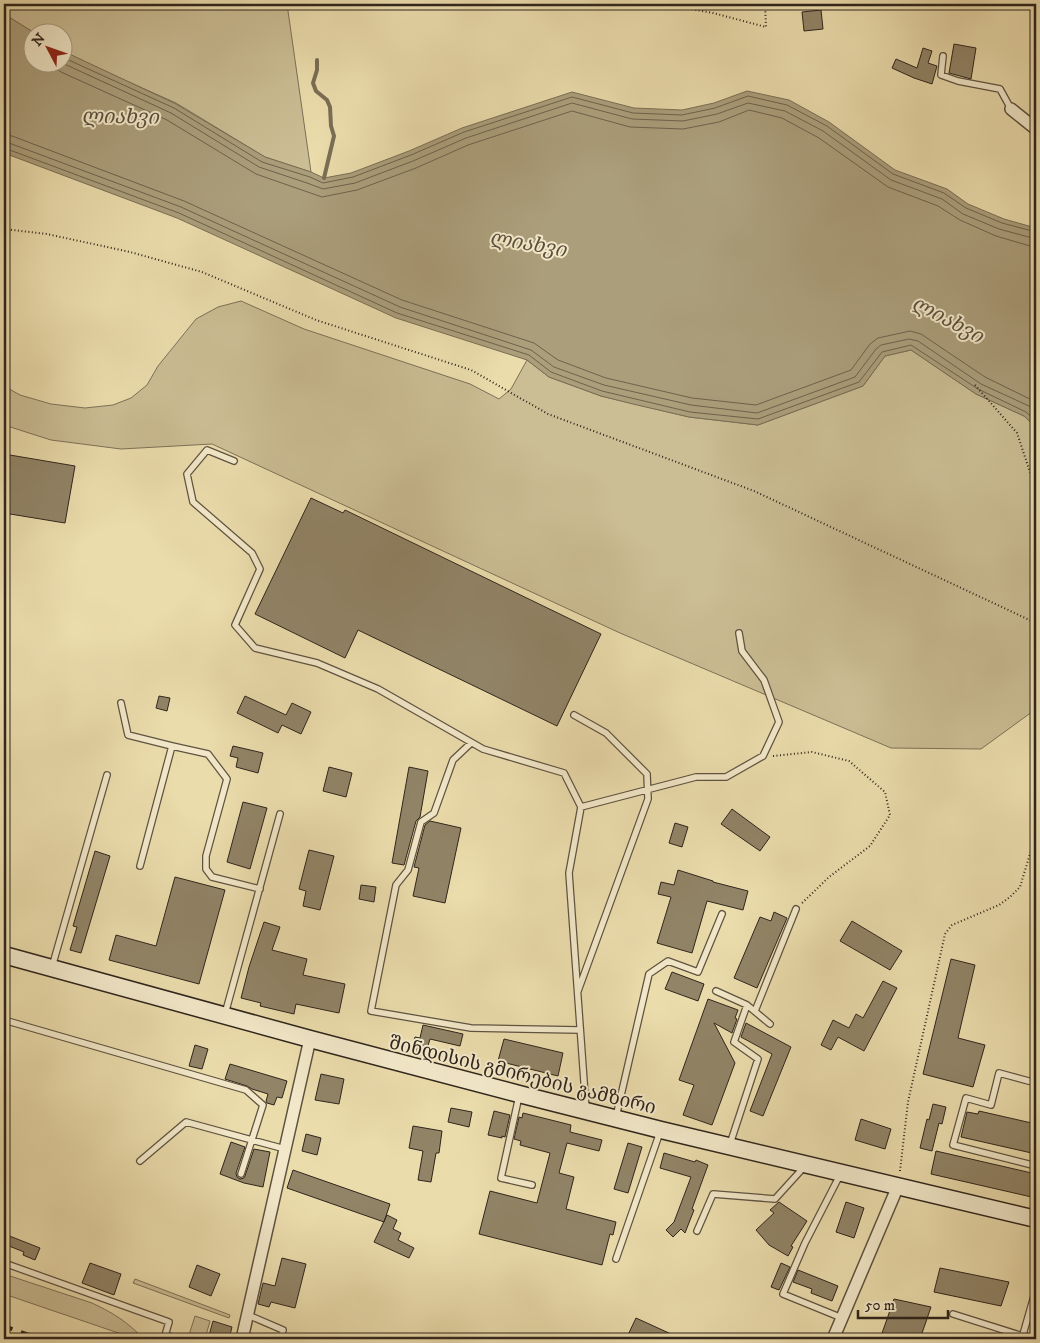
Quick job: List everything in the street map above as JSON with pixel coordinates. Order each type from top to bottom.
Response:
[{"type":"main road","name":"შინდისის გმირების გამზირი","points":[[4,955],[310,1039],[616,1119],[1036,1219]]},
{"type":"street","points":[[1011,108],[1036,129]]},
{"type":"street","points":[[242,1339],[310,1039]]},
{"type":"street","points":[[833,1339],[898,1186]]},
{"type":"lane","points":[[943,56],[941,75],[958,81],[1000,89],[1011,108]]},
{"type":"lane","points":[[234,461],[207,450],[187,474],[193,502],[252,553],[260,569],[235,624],[255,648],[317,663],[378,689],[483,750],[564,773],[581,807],[569,873],[586,1111]]},
{"type":"lane","points":[[581,807],[696,777],[726,777],[763,756],[779,722],[764,680],[742,651],[739,633]]},
{"type":"lane","points":[[121,703],[128,735],[208,754],[227,779],[206,856],[206,869],[212,877],[260,889]]},
{"type":"lane","points":[[574,715],[606,733],[647,774],[648,789],[648,799],[577,993]]},
{"type":"lane","points":[[471,743],[453,760],[434,813],[421,822],[408,870],[396,885],[371,1011],[471,1028],[580,1030]]},
{"type":"lane","points":[[140,866],[172,746]]},
{"type":"lane","points":[[51,969],[107,775]]},
{"type":"lane","points":[[225,1016],[280,814]]},
{"type":"lane","points":[[755,1012],[796,909]]},
{"type":"lane","points":[[616,1119],[649,974],[668,961],[698,972],[722,914]]},
{"type":"lane","points":[[716,991],[747,1005],[770,1024]]},
{"type":"lane","points":[[729,1146],[758,1059],[734,1042],[747,1005]]},
{"type":"lane","points":[[4,1020],[246,1090],[263,1105],[241,1174]]},
{"type":"lane","points":[[1036,1083],[999,1073],[991,1104],[966,1098],[953,1145],[1036,1166]]},
{"type":"lane","points":[[519,1094],[502,1178],[532,1185]]},
{"type":"lane","points":[[140,1161],[186,1122],[285,1149]]},
{"type":"lane","points":[[616,1260],[661,1130]]},
{"type":"lane","points":[[697,1231],[713,1194],[775,1199],[807,1164]]},
{"type":"lane","points":[[841,1172],[805,1243],[783,1294],[842,1318]]},
{"type":"lane","points":[[4,1262],[169,1322],[164,1339]]},
{"type":"lane","points":[[1022,1338],[1036,1289]]},
{"type":"lane","points":[[953,1314],[1022,1338],[1032,1339]]},
{"type":"lane","points":[[248,1315],[283,1330],[281,1339]]},
{"type":"path","points":[[626,4],[645,7],[669,5],[713,13],[766,27],[765,4]]},
{"type":"path","points":[[4,229],[56,236],[130,252],[202,272],[316,320],[471,370],[548,414],[754,491],[1036,623]]},
{"type":"path","points":[[975,386],[1017,433],[1036,490]]},
{"type":"path","points":[[763,756],[812,752],[849,761],[885,792],[890,815],[870,846],[828,877],[796,909]]},
{"type":"path","points":[[898,1186],[908,1102],[945,934],[952,924],[999,905],[1010,897],[1020,886],[1036,834]]},
{"type":"shaded area","points":[[4,4],[287,4],[311,172],[265,157],[176,103],[72,57],[72,22],[22,22],[22,25],[4,14]]},
{"type":"shaded area","points":[[241,301],[304,329],[470,384],[499,399],[511,389],[527,360],[549,377],[601,396],[689,417],[758,425],[863,386],[885,356],[911,350],[976,394],[1024,416],[1036,427],[1036,709],[981,749],[891,748],[620,633],[212,444],[121,449],[51,440],[4,425],[4,386],[20,395],[51,404],[85,408],[113,405],[131,398],[147,385],[158,366],[196,319],[218,307]]},
{"type":"shaded area","points":[[4,1274],[92,1303],[120,1318],[144,1339],[136,1339],[4,1294]]},
{"type":"shaded area","points":[[135,1279],[230,1315],[229,1318],[133,1283]]},
{"type":"shaded area","points":[[195,1316],[210,1321],[205,1339],[166,1339],[168,1332],[188,1338]]},
{"type":"water","name":"ლიახვი","points":[[4,14],[22,25],[22,72],[72,72],[72,55],[176,104],[265,157],[324,178],[351,173],[462,128],[572,92],[634,108],[682,110],[714,103],[747,91],[789,100],[829,122],[895,170],[947,189],[968,204],[1004,219],[1036,228],[1036,427],[1024,416],[976,394],[911,350],[885,356],[863,386],[758,425],[689,417],[601,396],[549,377],[527,360],[396,318],[177,218],[4,153]]},
{"type":"building","points":[[821,10],[823,29],[804,31],[802,12]]},
{"type":"building","points":[[954,44],[976,48],[971,79],[949,73]]},
{"type":"building","points":[[923,48],[932,51],[928,63],[937,66],[932,84],[892,68],[896,59],[917,68]]},
{"type":"building","points":[[4,454],[75,466],[65,523],[4,513]]},
{"type":"building","points":[[311,498],[343,513],[345,510],[601,634],[557,726],[358,630],[345,658],[255,614]]},
{"type":"building","points":[[159,696],[170,698],[167,711],[156,708]]},
{"type":"building","points":[[245,696],[286,715],[292,703],[311,712],[301,734],[282,725],[278,733],[237,713]]},
{"type":"building","points":[[233,746],[263,753],[258,773],[236,767],[238,758],[230,756]]},
{"type":"building","points":[[329,767],[352,773],[346,797],[323,791]]},
{"type":"building","points":[[409,767],[428,771],[420,817],[416,821],[404,865],[392,863]]},
{"type":"building","points":[[243,802],[267,808],[250,869],[227,862]]},
{"type":"building","points":[[732,809],[770,837],[760,851],[721,824]]},
{"type":"building","points":[[430,821],[461,828],[445,903],[413,896],[419,868],[414,867],[425,825]]},
{"type":"building","points":[[675,823],[688,827],[682,847],[669,843]]},
{"type":"building","points":[[309,850],[334,856],[320,910],[303,906],[306,891],[299,889]]},
{"type":"building","points":[[95,851],[110,856],[81,953],[70,950],[77,927],[73,926]]},
{"type":"building","points":[[678,870],[748,891],[743,910],[707,901],[692,953],[657,943],[671,897],[658,894],[661,882],[674,885]]},
{"type":"building","points":[[175,877],[225,890],[199,984],[109,960],[116,935],[156,946]]},
{"type":"building","points":[[361,885],[376,887],[374,902],[359,899]]},
{"type":"building","points":[[774,912],[787,918],[757,988],[734,978],[760,917],[771,921]]},
{"type":"building","points":[[852,921],[902,951],[890,970],[840,941]]},
{"type":"building","points":[[264,922],[280,927],[272,950],[307,959],[303,975],[345,984],[339,1013],[296,1004],[294,1014],[260,1006],[261,1003],[241,998]]},
{"type":"building","points":[[951,959],[975,965],[958,1038],[985,1045],[973,1087],[923,1074]]},
{"type":"building","points":[[672,972],[704,984],[698,1001],[665,989]]},
{"type":"building","points":[[883,981],[897,988],[864,1051],[838,1037],[831,1050],[821,1045],[833,1020],[849,1028],[856,1014],[863,1018]]},
{"type":"building","points":[[708,999],[738,1010],[732,1033],[714,1023],[735,1063],[712,1125],[683,1115],[694,1085],[679,1080]]},
{"type":"building","points":[[746,1023],[791,1047],[763,1116],[750,1111],[772,1054],[741,1037]]},
{"type":"building","points":[[423,1025],[463,1034],[460,1046],[430,1039],[425,1056],[411,1052],[415,1037],[420,1038]]},
{"type":"building","points":[[504,1039],[563,1053],[558,1076],[498,1061]]},
{"type":"building","points":[[195,1045],[208,1049],[202,1069],[189,1066]]},
{"type":"building","points":[[230,1064],[287,1081],[282,1098],[277,1097],[274,1105],[267,1103],[268,1094],[225,1079]]},
{"type":"building","points":[[321,1074],[344,1079],[339,1104],[315,1100]]},
{"type":"building","points":[[933,1104],[946,1107],[942,1124],[939,1123],[932,1151],[920,1148],[927,1119],[929,1120]]},
{"type":"building","points":[[451,1108],[472,1112],[469,1127],[448,1122]]},
{"type":"building","points":[[494,1111],[510,1115],[505,1137],[488,1135]]},
{"type":"building","points":[[979,1111],[1036,1124],[1036,1154],[961,1137],[967,1112],[978,1114]]},
{"type":"building","points":[[523,1113],[571,1125],[570,1132],[602,1140],[599,1151],[567,1143],[559,1173],[574,1177],[566,1209],[616,1222],[613,1235],[610,1234],[602,1265],[479,1234],[490,1191],[537,1203],[550,1153],[520,1145],[521,1141],[514,1139],[519,1117],[522,1118]]},
{"type":"building","points":[[861,1119],[891,1129],[885,1149],[855,1140]]},
{"type":"building","points":[[413,1126],[442,1131],[439,1153],[436,1153],[431,1182],[418,1180],[423,1151],[409,1148]]},
{"type":"building","points":[[306,1134],[321,1138],[317,1155],[302,1151]]},
{"type":"building","points":[[231,1142],[245,1147],[236,1173],[240,1179],[245,1176],[254,1149],[270,1152],[263,1187],[244,1183],[220,1174]]},
{"type":"building","points":[[628,1143],[642,1147],[628,1193],[614,1189]]},
{"type":"building","points":[[936,1151],[1036,1174],[1036,1198],[931,1174]]},
{"type":"building","points":[[664,1153],[695,1162],[696,1160],[708,1165],[685,1233],[681,1229],[673,1237],[666,1230],[674,1222],[691,1177],[660,1168]]},
{"type":"building","points":[[293,1170],[390,1204],[384,1222],[287,1188]]},
{"type":"building","points":[[779,1202],[807,1221],[791,1246],[793,1247],[788,1256],[769,1245],[756,1230],[774,1213],[770,1210]]},
{"type":"building","points":[[846,1202],[864,1208],[854,1238],[836,1232]]},
{"type":"building","points":[[387,1215],[397,1220],[393,1229],[401,1233],[398,1240],[414,1248],[409,1258],[374,1242]]},
{"type":"building","points":[[7,1235],[40,1248],[35,1260],[23,1255],[24,1252],[4,1244]]},
{"type":"building","points":[[282,1258],[306,1264],[295,1308],[271,1302],[269,1307],[258,1304],[263,1283],[275,1286]]},
{"type":"building","points":[[90,1263],[121,1274],[114,1295],[82,1283]]},
{"type":"building","points":[[781,1263],[790,1267],[779,1290],[771,1287]]},
{"type":"building","points":[[197,1265],[220,1274],[211,1296],[189,1287]]},
{"type":"building","points":[[940,1268],[1009,1282],[1001,1306],[934,1292]]},
{"type":"building","points":[[798,1270],[838,1286],[832,1301],[811,1293],[812,1289],[793,1282]]},
{"type":"building","points":[[894,1299],[931,1307],[920,1339],[880,1339]]},
{"type":"building","points":[[636,1318],[682,1339],[626,1339]]},
{"type":"building","points":[[213,1321],[232,1327],[229,1339],[208,1339]]},
{"type":"waterway","points":[[317,60],[317,70],[313,83],[316,91],[327,100],[330,107],[331,126],[334,136],[324,178]]},
{"type":"railway","points":[[4,1326],[40,1339]]}]
